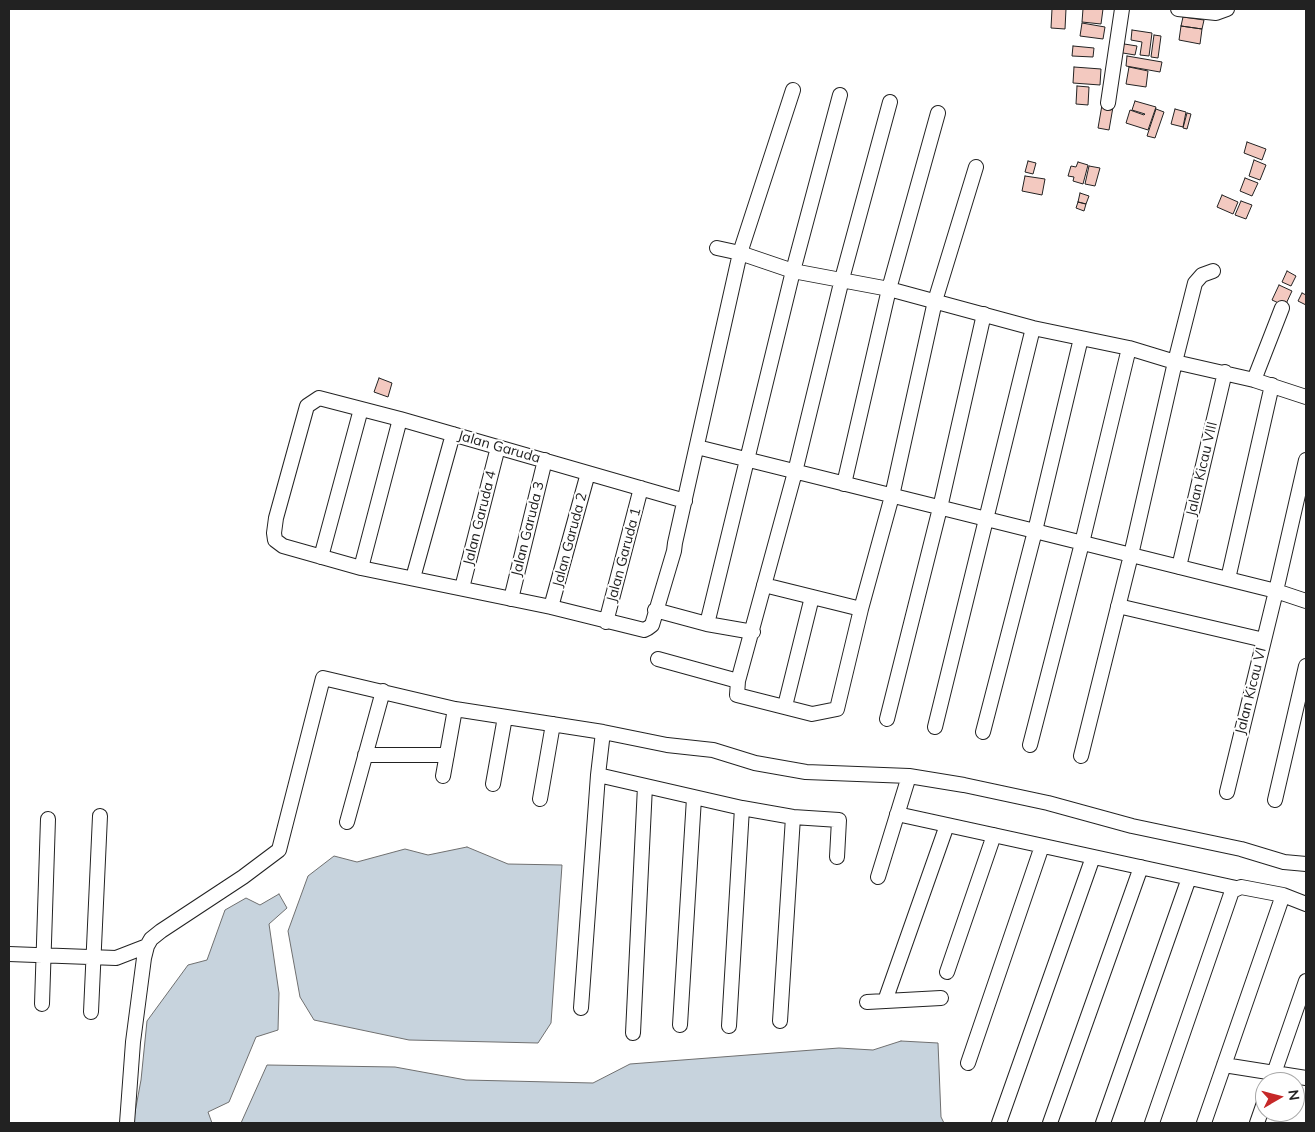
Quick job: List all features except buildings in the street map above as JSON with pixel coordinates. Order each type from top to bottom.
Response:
[{"type":"street","points":[[1108,104],[1122,9]]},
{"type":"street","points":[[1178,9],[1216,13],[1227,9]]},
{"type":"street","points":[[361,409],[322,556],[361,568],[551,607],[644,630],[648,628],[652,625],[674,551],[740,253],[792,90]]},
{"type":"street","points":[[707,624],[793,271],[840,95]]},
{"type":"street","points":[[890,102],[842,280],[753,632],[738,681],[737,695],[812,714],[837,709],[861,609],[892,496],[935,301],[976,167]]},
{"type":"street","points":[[844,484],[889,289],[938,113]]},
{"type":"street","points":[[717,248],[740,253],[793,271],[889,289],[1032,328],[1130,348],[1175,362],[1225,372],[1306,397]]},
{"type":"street","points":[[1081,756],[1131,555],[1195,283],[1202,275],[1214,271]]},
{"type":"street","points":[[1254,380],[1282,308]]},
{"type":"street","points":[[887,720],[940,508],[984,314]]},
{"type":"street","points":[[935,728],[1032,328]]},
{"type":"street","points":[[983,732],[1035,531],[1081,338]]},
{"type":"street","points":[[1030,745],[1130,348]]},
{"type":"street","name":"Jalan Kicau VIII","points":[[1179,567],[1225,372]]},
{"type":"street","points":[[1228,579],[1272,385]]},
{"type":"street","name":"Jalan Garuda","points":[[322,556],[283,546],[275,540],[274,533],[276,518],[307,406],[318,398],[400,419],[685,501]]},
{"type":"street","points":[[361,568],[400,419]]},
{"type":"street","points":[[413,578],[453,434]]},
{"type":"street","name":"Jalan Garuda 4","points":[[462,588],[498,447]]},
{"type":"street","points":[[697,447],[1276,590],[1306,601]]},
{"type":"street","name":"Jalan Garuda 3","points":[[511,599],[545,460]]},
{"type":"street","name":"Jalan Kicau VI","points":[[1227,792],[1306,460]]},
{"type":"street","name":"Jalan Garuda 2","points":[[551,607],[588,473]]},
{"type":"street","name":"Jalan Garuda 1","points":[[606,622],[641,488]]},
{"type":"street","points":[[764,585],[861,609]]},
{"type":"street","points":[[784,706],[812,597]]},
{"type":"street","points":[[1118,606],[1264,640]]},
{"type":"street","points":[[655,610],[707,624],[753,632]]},
{"type":"street","points":[[658,659],[738,681]]},
{"type":"street","points":[[1275,800],[1306,666]]},
{"type":"street","points":[[127,1123],[133,1042],[145,952],[151,939],[161,931],[243,877],[279,850],[323,678],[455,709],[603,732],[667,745],[713,750],[754,762],[806,772],[909,776],[972,786],[1048,803],[1132,826],[1241,849],[1284,862],[1306,864]]},
{"type":"street","points":[[347,822],[382,691]]},
{"type":"street","points":[[443,776],[455,709]]},
{"type":"street","points":[[493,784],[505,717]]},
{"type":"street","points":[[540,799],[553,724]]},
{"type":"street","points":[[581,1008],[603,732]]},
{"type":"street","points":[[365,755],[447,755]]},
{"type":"street","points":[[598,776],[742,808],[792,817],[839,820],[837,857]]},
{"type":"street","points":[[878,877],[909,776]]},
{"type":"street","points":[[633,1033],[644,786]]},
{"type":"street","points":[[680,1025],[694,798]]},
{"type":"street","points":[[729,1026],[742,808]]},
{"type":"street","points":[[897,814],[1236,888],[1283,896],[1306,904]]},
{"type":"street","points":[[91,1012],[100,816]]},
{"type":"street","points":[[780,1021],[792,817]]},
{"type":"street","points":[[42,1004],[48,819]]},
{"type":"street","points":[[885,1001],[948,825]]},
{"type":"street","points":[[947,972],[994,836]]},
{"type":"street","points":[[968,1063],[1042,846]]},
{"type":"street","points":[[999,1123],[1093,857]]},
{"type":"street","points":[[1050,1123],[1141,867]]},
{"type":"street","points":[[1103,1123],[1189,878]]},
{"type":"street","points":[[1152,1123],[1232,891],[1236,888]]},
{"type":"street","points":[[1204,1123],[1283,896]]},
{"type":"street","points":[[9,954],[116,958],[145,952]]},
{"type":"street","points":[[1275,1072],[1306,981]]},
{"type":"street","points":[[867,1002],[940,998]]},
{"type":"street","points":[[1224,1065],[1255,1073]]},
{"type":"shaded area","points":[[467,847],[508,864],[562,865],[551,1023],[538,1043],[409,1040],[314,1020],[300,997],[288,931],[308,876],[334,856],[357,862],[405,849],[428,855]]},
{"type":"shaded area","points":[[279,894],[287,908],[269,924],[279,993],[278,1030],[256,1037],[229,1102],[208,1112],[212,1123],[133,1123],[141,1080],[147,1021],[188,965],[207,960],[225,910],[246,898],[260,905]]},
{"type":"shaded area","points":[[901,1041],[938,1043],[941,1117],[944,1123],[241,1123],[267,1065],[395,1067],[466,1080],[593,1083],[630,1064],[839,1048],[873,1050]]}]
